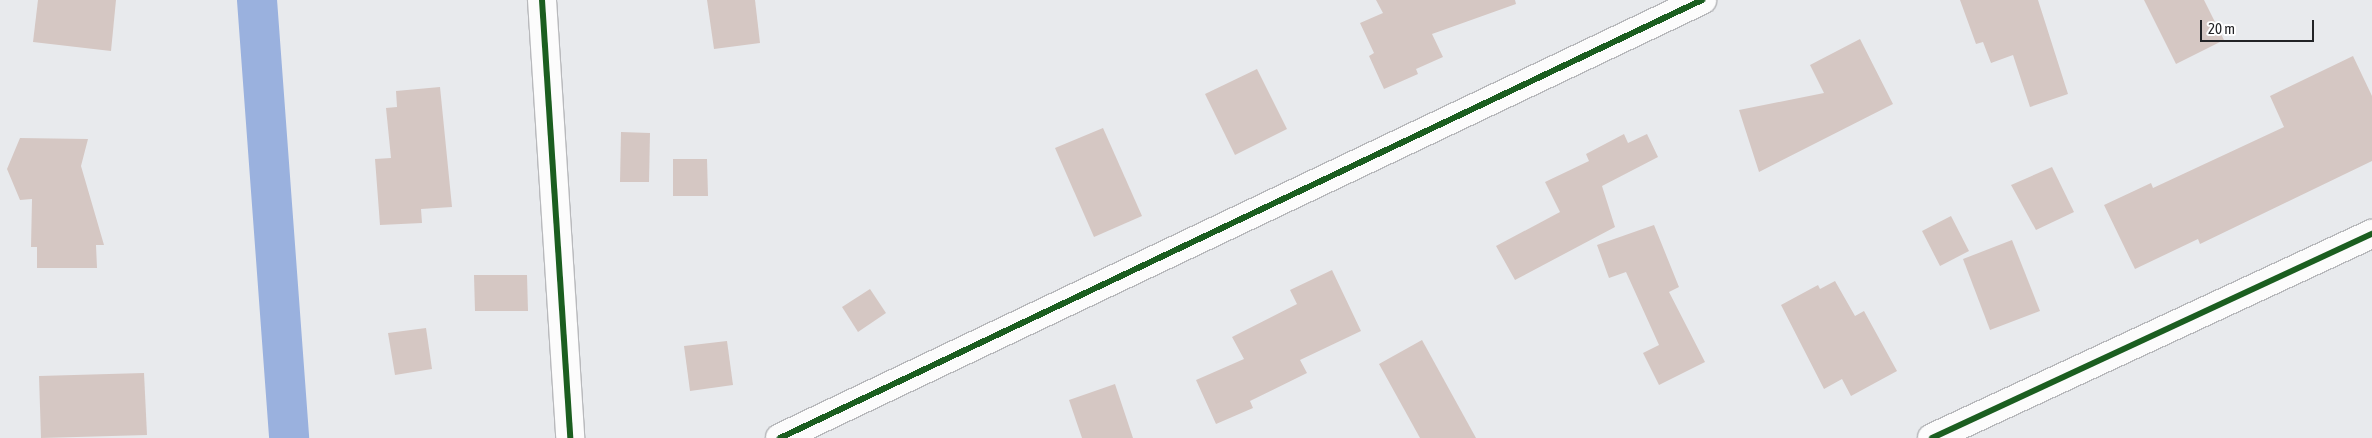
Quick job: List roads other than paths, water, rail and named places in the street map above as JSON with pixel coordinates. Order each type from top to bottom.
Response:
[{"type":"street","points":[[542,0],[570,438]]},
{"type":"street","points":[[780,438],[1702,0]]},
{"type":"street","points":[[1932,438],[2372,234]]},
{"type":"waterway","points":[[257,0],[289,438]]}]
